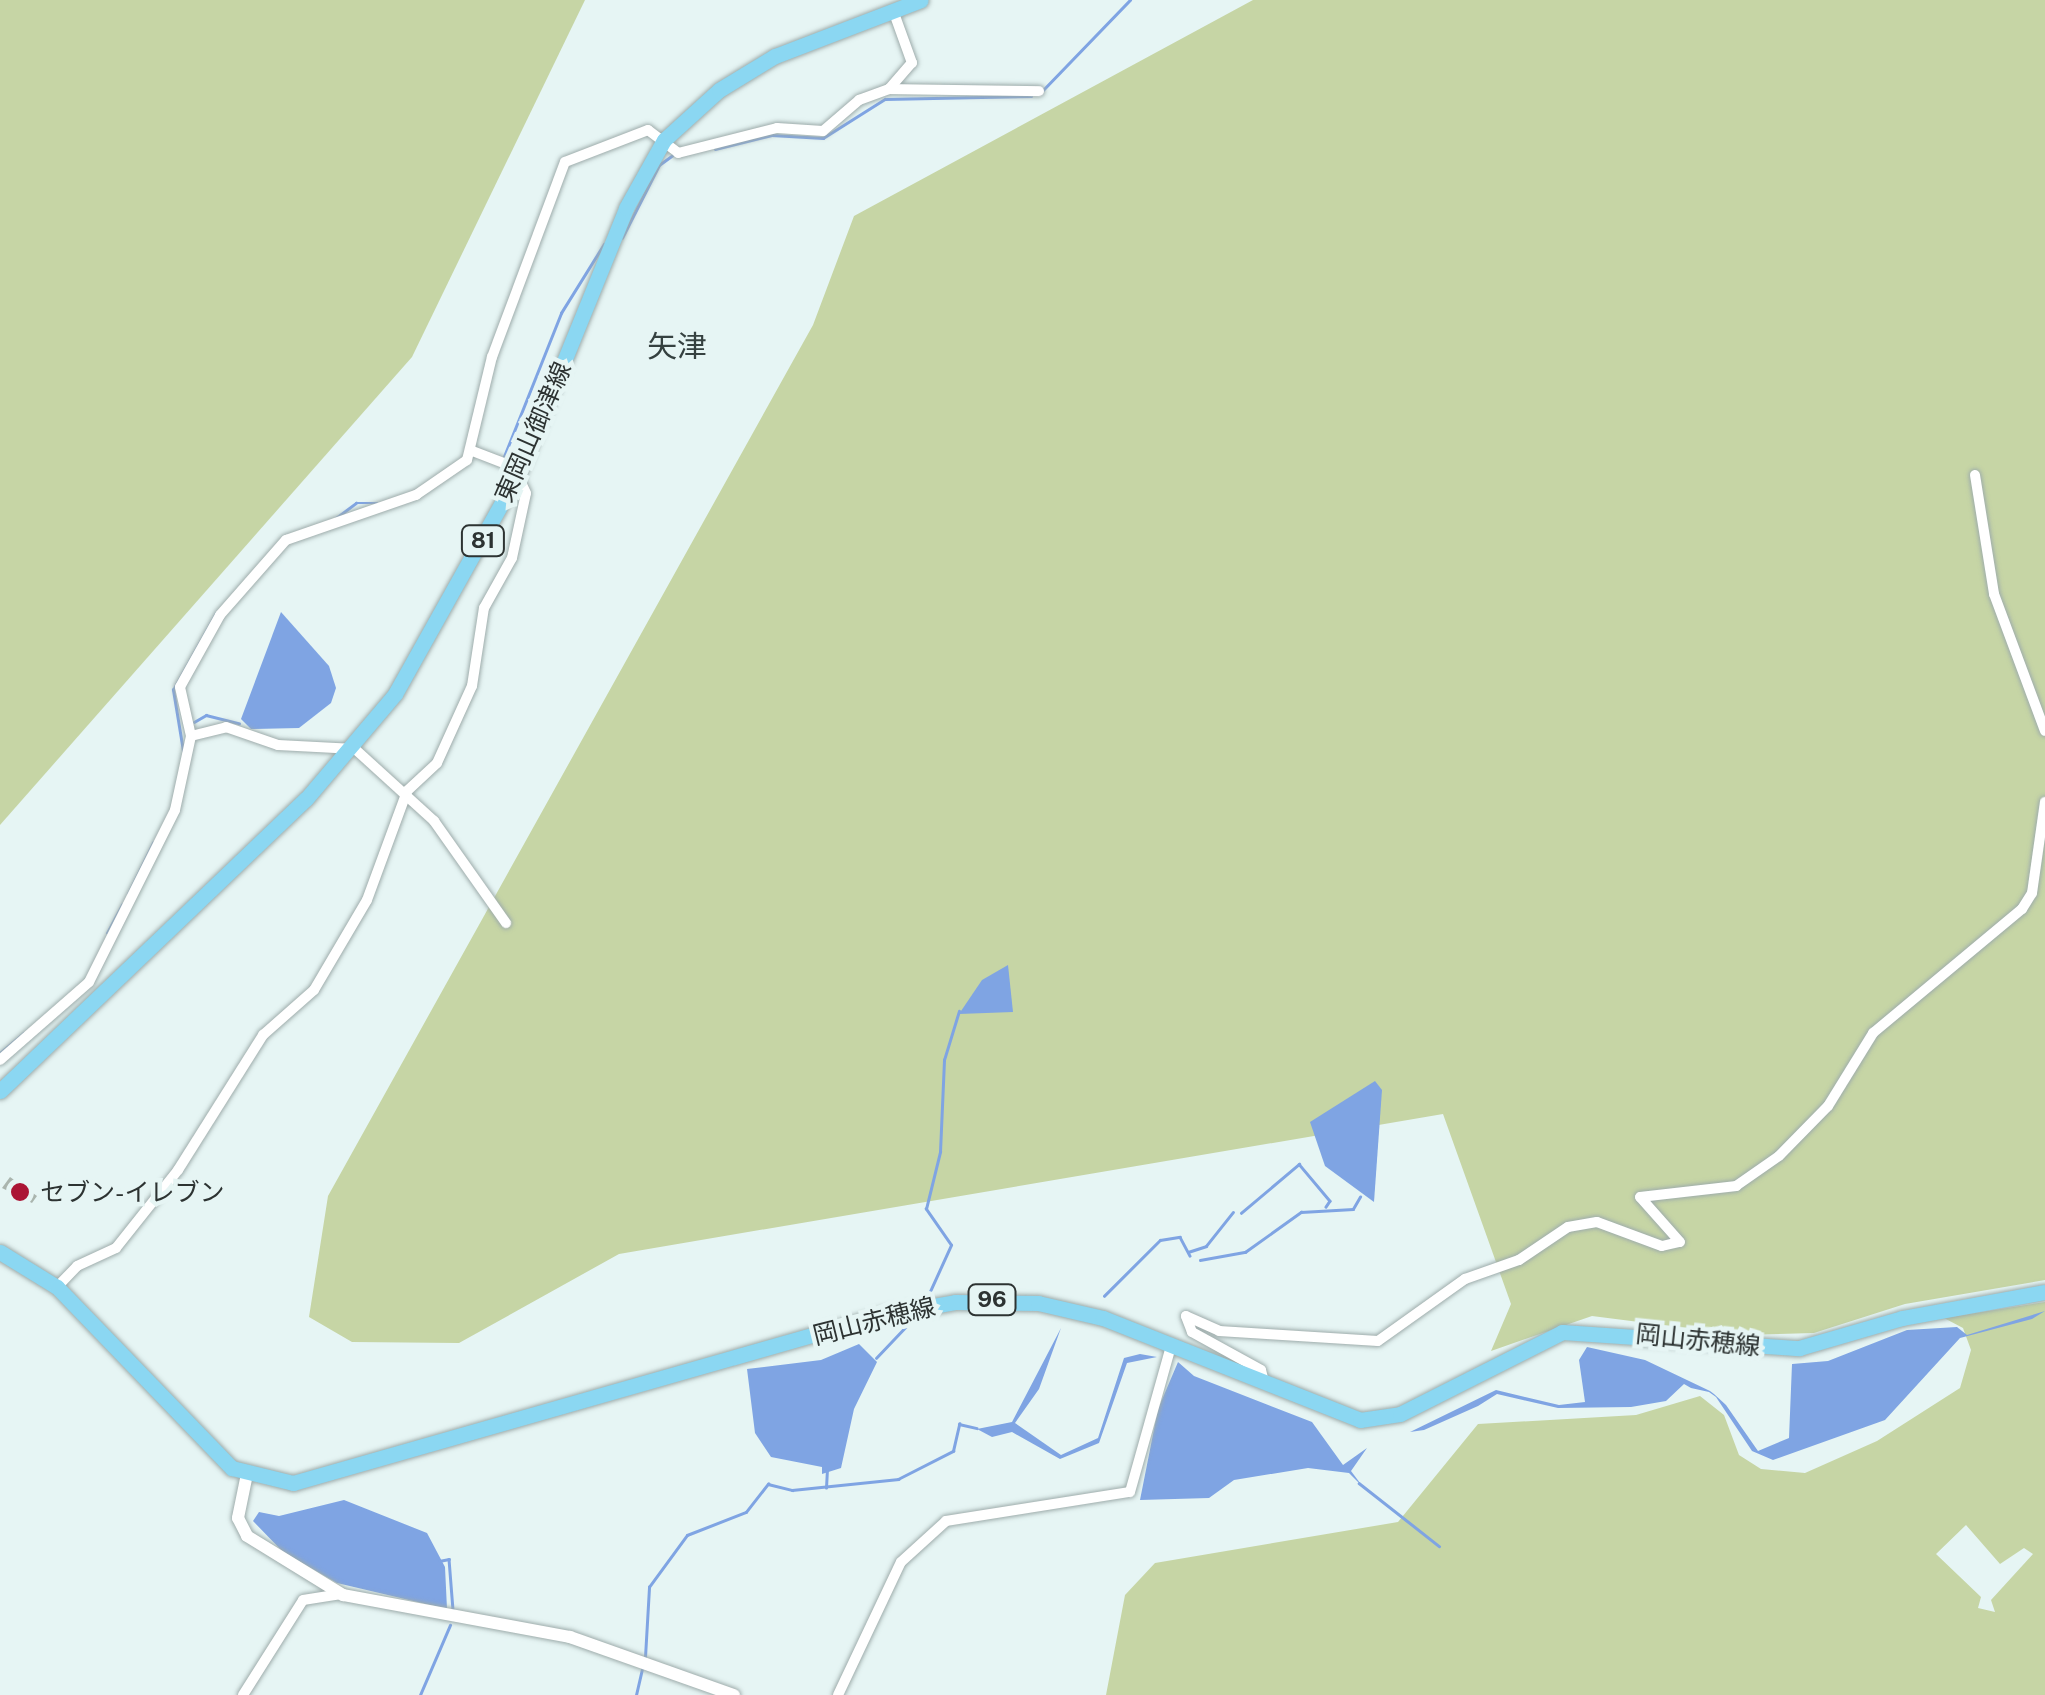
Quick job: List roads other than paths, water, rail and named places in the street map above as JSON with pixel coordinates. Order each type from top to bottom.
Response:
[{"type":"main road","name":"東岡山御津線","points":[[0,1091],[355,749],[445,612],[519,472],[626,208],[664,140],[719,90],[775,56],[922,0]]},
{"type":"main road","points":[[0,1252],[56,1287],[196,1435],[247,1474]]},
{"type":"main road","name":"岡山赤穂線","points":[[247,1474],[317,1481],[882,1315],[954,1302],[1038,1302],[1171,1346],[1340,1418],[1379,1419],[1562,1332],[1799,1348],[1902,1318],[2045,1292]]},
{"type":"street","points":[[889,88],[912,63],[894,13]]},
{"type":"street","points":[[0,1060],[89,982],[175,810],[191,736],[180,687],[220,615],[280,546],[416,495],[468,455],[492,357],[520,298],[561,166],[648,130],[678,152],[777,128],[822,131],[858,100],[889,88],[1039,91]]},
{"type":"street","points":[[56,1287],[77,1266],[116,1248],[178,1170],[264,1035],[314,990],[367,900],[407,791],[430,776],[472,686],[484,608],[512,558],[526,494],[519,472],[502,461],[468,455]]},
{"type":"street","points":[[1975,475],[1994,594],[2045,731]]},
{"type":"street","points":[[191,736],[218,726],[278,746],[355,749],[407,791],[506,922]]},
{"type":"street","points":[[1265,1385],[1261,1370],[1192,1332],[1186,1316],[1219,1331],[1378,1341],[1465,1278],[1519,1260],[1568,1226],[1597,1222],[1662,1246],[1680,1242],[1640,1196],[1736,1186],[1780,1156],[1828,1106],[1873,1033],[2022,909],[2032,893],[2045,802]]},
{"type":"street","points":[[838,1695],[902,1562],[946,1521],[1130,1492],[1171,1346]]},
{"type":"street","points":[[247,1474],[238,1518],[247,1536],[340,1594],[402,1612],[570,1637],[734,1695]]},
{"type":"street","points":[[243,1695],[303,1600],[340,1594]]},
{"type":"water","points":[[281,612],[329,666],[336,688],[331,703],[299,728],[251,729],[241,719]]},
{"type":"water","points":[[1008,965],[1013,1012],[959,1014],[982,980]]},
{"type":"water","points":[[1375,1081],[1382,1090],[1374,1202],[1325,1166],[1310,1122]]},
{"type":"water","points":[[2045,1311],[2032,1319],[1960,1338],[1885,1420],[1773,1460],[1752,1451],[1716,1397],[1684,1384],[1666,1401],[1631,1407],[1558,1408],[1497,1394],[1424,1430],[1410,1432],[1496,1390],[1559,1405],[1585,1402],[1579,1360],[1587,1347],[1645,1360],[1710,1391],[1726,1405],[1758,1451],[1789,1438],[1792,1364],[1828,1361],[1907,1330],[1957,1327],[1967,1335]]},
{"type":"water","points":[[1061,1328],[1039,1389],[1015,1423],[1061,1455],[1098,1438],[1124,1358],[1140,1354],[1157,1357],[1127,1363],[1099,1443],[1060,1459],[1012,1432],[992,1437],[977,1429],[1012,1422]]},
{"type":"water","points":[[859,1344],[877,1362],[854,1409],[841,1468],[822,1474],[822,1467],[771,1457],[755,1433],[747,1369],[821,1360]]},
{"type":"water","points":[[1178,1362],[1194,1376],[1312,1422],[1343,1465],[1367,1448],[1351,1471],[1363,1487],[1349,1473],[1308,1468],[1234,1480],[1209,1498],[1140,1500],[1158,1409]]},
{"type":"water","points":[[344,1500],[427,1533],[445,1567],[447,1609],[337,1583],[283,1552],[253,1521],[259,1512],[279,1516]]},
{"type":"waterway","points":[[1043,90],[1130,0]]},
{"type":"waterway","points":[[715,149],[772,135],[823,138],[885,99],[1031,96]]},
{"type":"waterway","points":[[622,238],[659,165],[673,155]]},
{"type":"waterway","points":[[503,459],[561,313],[604,244]]},
{"type":"waterway","points":[[336,518],[356,503],[377,503]]},
{"type":"waterway","points":[[183,751],[173,690],[216,613]]},
{"type":"waterway","points":[[194,722],[206,715],[239,723]]},
{"type":"waterway","points":[[128,894],[153,843]]},
{"type":"waterway","points":[[107,933],[122,905]]},
{"type":"waterway","points":[[927,1298],[951,1245],[926,1209],[940,1152],[944,1060],[959,1011]]},
{"type":"waterway","points":[[0,1053],[24,1033]]},
{"type":"waterway","points":[[1241,1213],[1299,1164],[1330,1201],[1326,1207]]},
{"type":"waterway","points":[[1200,1260],[1245,1252],[1301,1212],[1353,1209],[1360,1197]]},
{"type":"waterway","points":[[1188,1252],[1206,1246],[1233,1212]]},
{"type":"waterway","points":[[1104,1296],[1160,1240],[1180,1237],[1190,1256]]},
{"type":"waterway","points":[[876,1358],[914,1318]]},
{"type":"waterway","points":[[645,1657],[649,1587],[687,1535],[746,1512],[768,1484],[792,1490],[898,1479],[953,1451],[959,1424],[977,1428]]},
{"type":"waterway","points":[[826,1488],[827,1471]]},
{"type":"waterway","points":[[1359,1483],[1439,1546]]},
{"type":"waterway","points":[[439,1561],[449,1559],[453,1610]]},
{"type":"waterway","points":[[420,1695],[450,1625]]},
{"type":"waterway","points":[[636,1695],[642,1670]]},
{"type":"place","name":"セブン-イレブン","points":[[20,1192]]},
{"type":"district","name":"矢津","points":[[677,346]]}]
